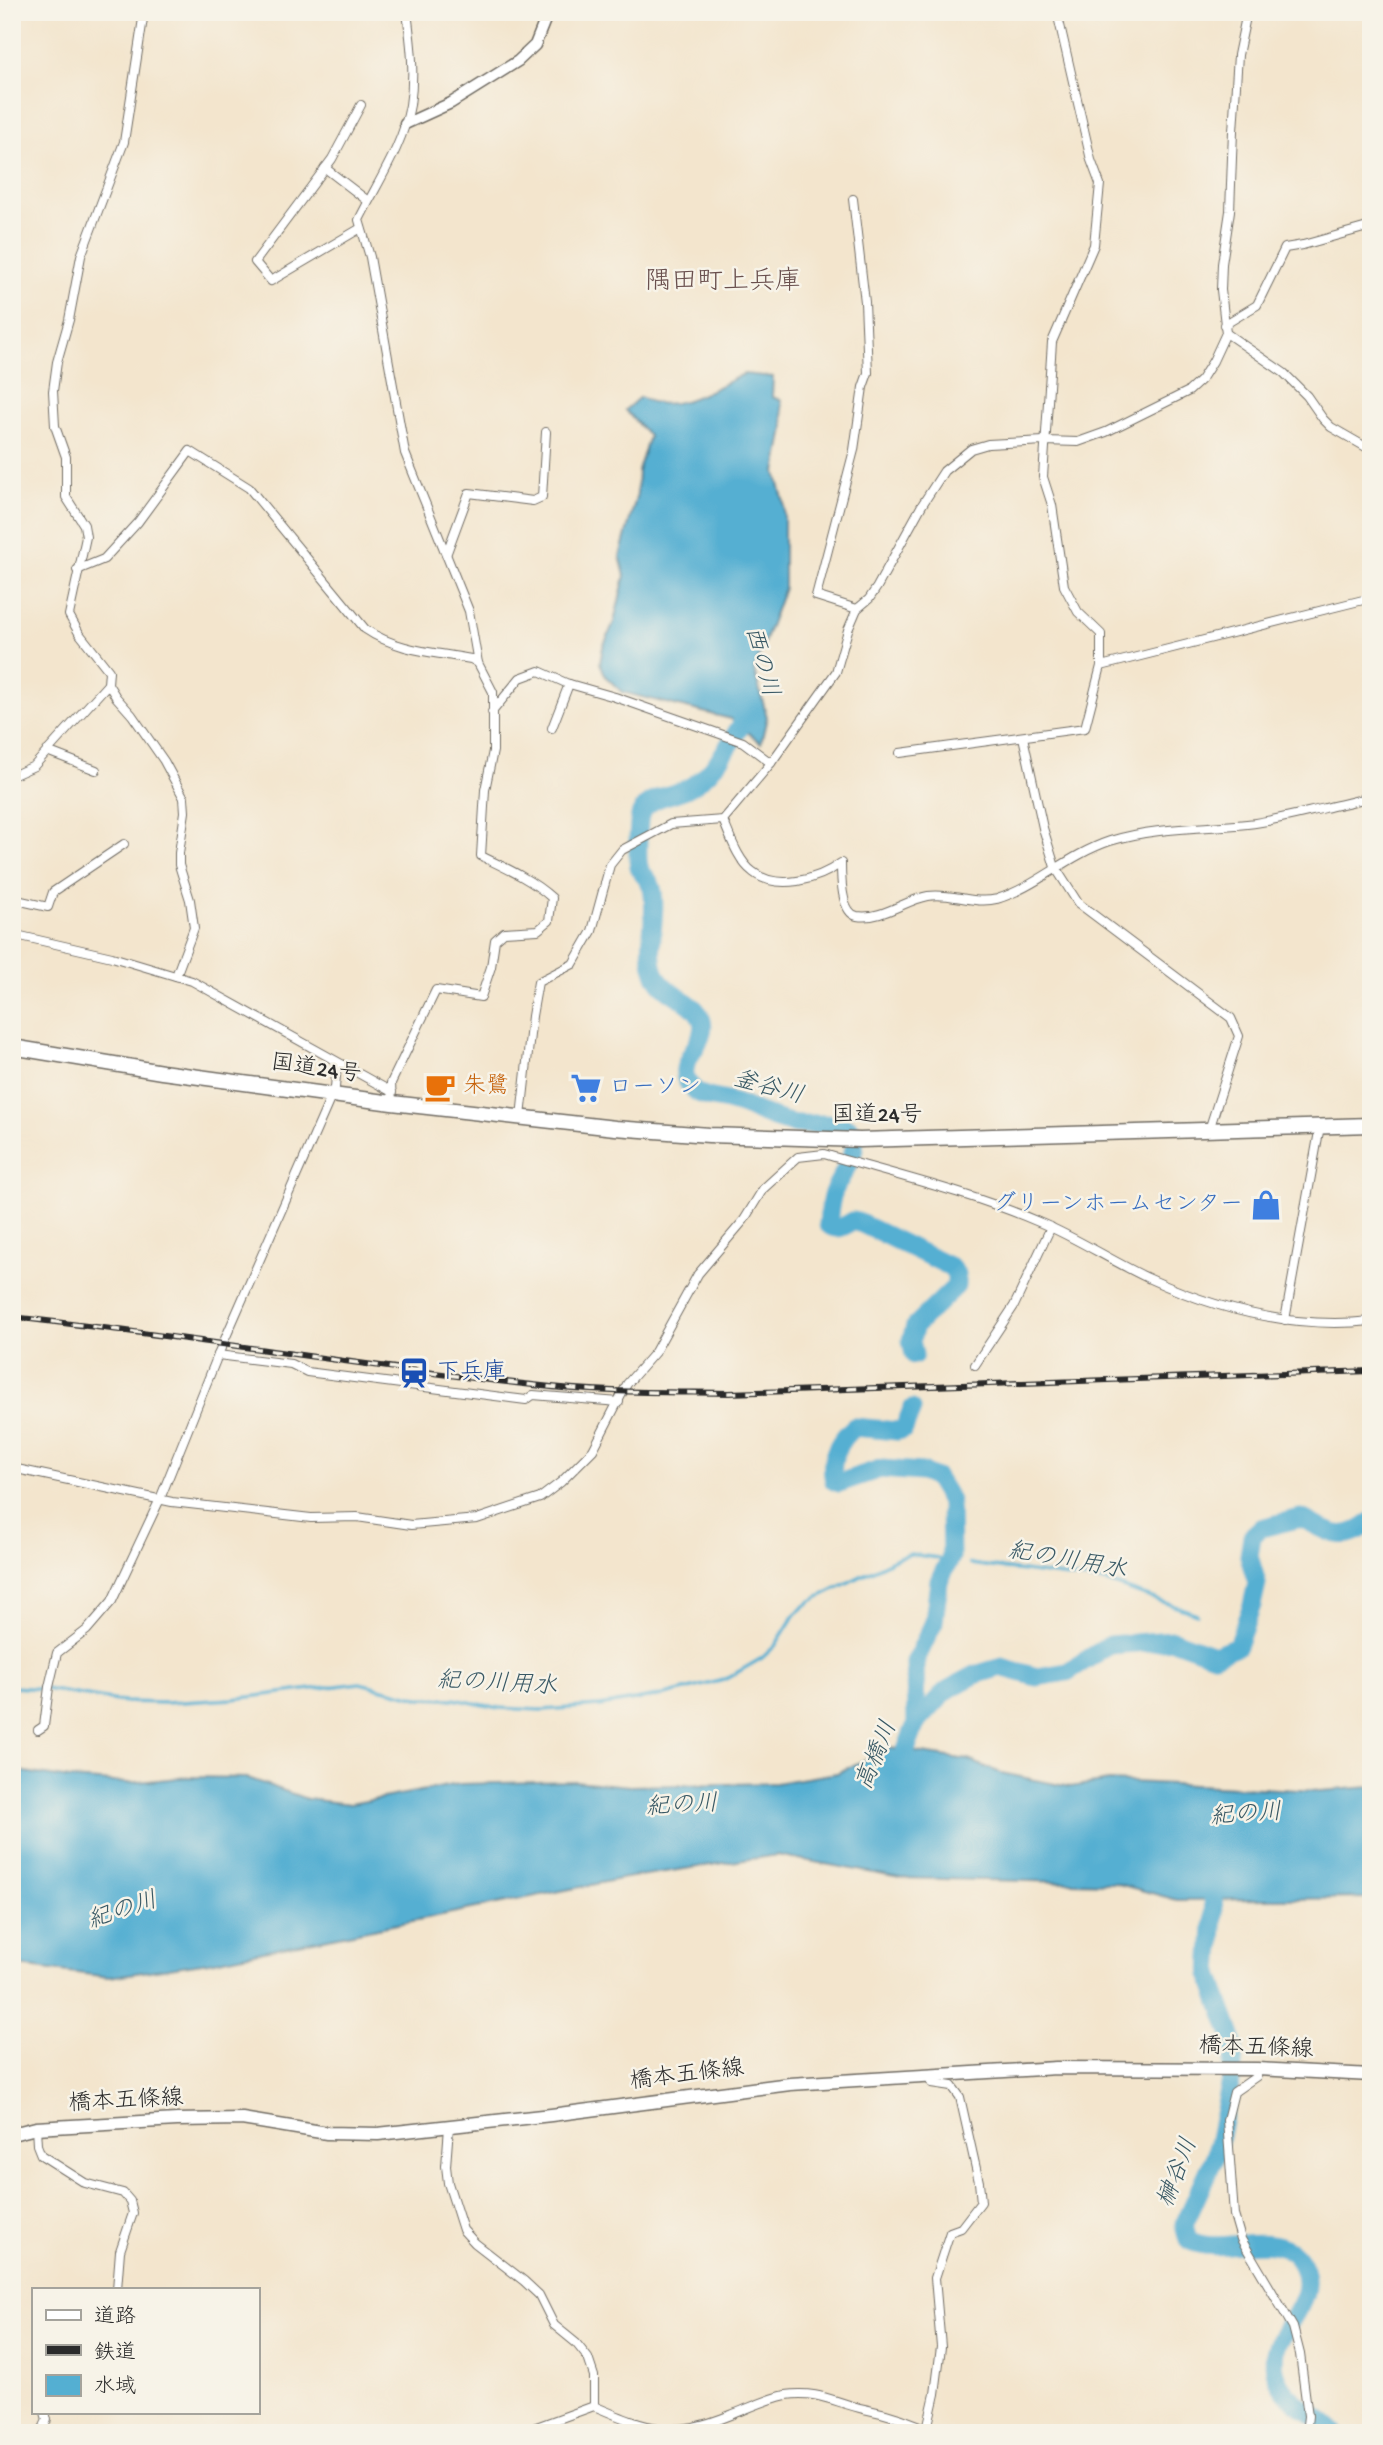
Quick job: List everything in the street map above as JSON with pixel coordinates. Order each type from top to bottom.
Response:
[{"type":"highway","name":"国道24号","points":[[12,1047],[162,1072],[331,1095],[392,1098],[628,1129],[860,1140],[1371,1125]]},
{"type":"main road","name":"橋本五條線","points":[[12,2134],[36,2129],[190,2119],[242,2119],[354,2135],[449,2127],[790,2084],[1056,2068],[1224,2068],[1371,2075]]},
{"type":"street","points":[[12,776],[34,766],[108,684],[109,671],[79,633],[69,615],[86,537],[84,525],[66,497],[66,457],[55,426],[53,391],[81,256],[124,142],[144,12]]},
{"type":"street","points":[[392,1098],[391,1083],[436,990],[481,997],[491,967],[495,940],[504,932],[538,930],[549,921],[552,898],[540,887],[481,856],[485,790],[493,751],[493,692],[478,663],[469,611],[405,453],[370,257],[359,220],[386,168],[405,124],[410,104],[412,56],[407,12]]},
{"type":"street","points":[[405,124],[451,103],[518,61],[535,45],[545,20],[544,12]]},
{"type":"street","points":[[900,753],[1085,729],[1101,666],[1101,634],[1078,612],[1064,586],[1052,505],[1044,477],[1044,441],[1052,342],[1094,246],[1100,184],[1091,160],[1057,12]]},
{"type":"street","points":[[1247,12],[1238,55],[1230,211],[1222,264],[1221,290],[1225,329],[1284,373],[1307,396],[1322,419],[1331,427],[1371,450]]},
{"type":"street","points":[[361,105],[325,168],[255,262],[271,281],[361,228]]},
{"type":"street","points":[[325,168],[368,201]]},
{"type":"street","points":[[853,198],[865,302],[868,373],[863,387],[854,450],[816,596],[857,609]]},
{"type":"street","points":[[521,1117],[538,982],[573,964],[592,931],[610,865],[622,850],[671,824],[723,820],[771,763],[836,672],[857,609],[869,599],[877,587],[944,471],[971,449],[988,444],[1078,442],[1097,436],[1189,391],[1200,380],[1225,329],[1256,305],[1285,248],[1303,246],[1371,226]]},
{"type":"street","points":[[446,555],[470,493],[533,501],[542,497],[546,432]]},
{"type":"street","points":[[77,570],[104,559],[138,522],[190,451],[249,488],[365,629],[382,640],[405,648],[461,657],[478,663]]},
{"type":"street","points":[[1101,666],[1371,598]]},
{"type":"street","points":[[492,712],[520,678],[539,671],[569,684],[743,741],[771,763]]},
{"type":"street","points":[[108,684],[164,761],[184,798],[179,865],[190,900],[194,928],[176,976]]},
{"type":"street","points":[[552,728],[569,684]]},
{"type":"street","points":[[1023,737],[1043,828],[1055,867],[1078,903],[1231,1018],[1239,1036],[1209,1130]]},
{"type":"street","points":[[47,751],[96,770]]},
{"type":"street","points":[[723,820],[740,856],[753,873],[776,881],[791,882],[823,873],[841,863],[845,903],[852,914],[858,916],[876,915],[928,896],[973,901],[993,900],[1017,892],[1078,854],[1141,833],[1257,822],[1371,796]]},
{"type":"street","points":[[12,899],[48,907],[53,892],[124,844]]},
{"type":"street","points":[[12,934],[113,957],[192,981],[337,1063],[392,1098]]},
{"type":"street","points":[[38,1730],[44,1726],[57,1653],[87,1630],[107,1607],[160,1499],[218,1355],[335,1088],[337,1063]]},
{"type":"street","points":[[1285,1320],[1320,1126]]},
{"type":"street","points":[[12,1468],[160,1499],[236,1511],[311,1518],[357,1517],[411,1525],[477,1519],[540,1499],[593,1450],[627,1384],[656,1352],[698,1274],[744,1220],[763,1189],[798,1157],[824,1154],[1002,1207],[1051,1227],[1148,1278],[1211,1304],[1285,1320],[1371,1321]]},
{"type":"street","points":[[975,1365],[1014,1306],[1051,1227]]},
{"type":"street","points":[[218,1355],[291,1364],[307,1372],[526,1400],[533,1395],[619,1402]]},
{"type":"street","points":[[1257,2069],[1257,2076],[1234,2092],[1227,2120],[1234,2215],[1241,2239],[1293,2327],[1300,2354],[1308,2416],[1306,2433]]},
{"type":"street","points":[[520,2433],[594,2406],[633,2423],[666,2431],[696,2428],[775,2398],[790,2395],[831,2397],[863,2409],[895,2415],[931,2431],[941,2347],[935,2278],[950,2232],[961,2228],[981,2202],[960,2097],[952,2086],[932,2083],[928,2076]]},
{"type":"street","points":[[449,2127],[446,2166],[448,2183],[463,2230],[539,2295],[554,2325],[576,2343],[588,2358],[594,2376],[594,2406]]},
{"type":"street","points":[[36,2129],[37,2146],[41,2155],[85,2183],[123,2193],[130,2201],[133,2213],[120,2251],[117,2288]]},
{"type":"street","points":[[41,2433],[47,2420],[46,2414]]},
{"type":"water","points":[[744,374],[773,377],[772,397],[781,400],[784,428],[776,472],[784,503],[784,588],[754,670],[767,717],[761,743],[731,719],[622,692],[606,677],[600,663],[603,647],[614,622],[625,576],[620,556],[637,494],[638,471],[649,436],[625,410],[640,397],[666,404],[693,398]]},
{"type":"water","name":"紀の川","points":[[890,1748],[968,1760],[1001,1773],[1070,1787],[1109,1781],[1320,1791],[1371,1787],[1371,1898],[1177,1900],[1115,1883],[900,1878],[777,1855],[625,1878],[209,1962],[109,1977],[12,1965],[12,1770],[70,1779],[128,1783],[189,1777],[248,1778],[307,1799],[350,1804],[459,1784],[574,1781],[630,1786],[776,1783],[837,1773]]},
{"type":"waterway","name":"釜谷川","points":[[748,706],[749,712],[730,744],[706,775],[686,789],[655,800],[641,813],[638,862],[641,872],[651,885],[654,899],[652,961],[660,982],[690,1004],[702,1021],[700,1039],[686,1065],[688,1083],[697,1092],[708,1097],[736,1103],[789,1123],[833,1124],[850,1129],[854,1136],[853,1153],[833,1193],[828,1224],[837,1228],[853,1221],[860,1223],[951,1267],[956,1274],[956,1286],[915,1326],[911,1340],[914,1355]]},
{"type":"waterway","name":"釜谷川","points":[[912,1409],[904,1429],[897,1431],[854,1427],[836,1451],[833,1473],[834,1481],[839,1483],[880,1469],[922,1472],[936,1478],[950,1501],[951,1557],[939,1581],[934,1622],[915,1662],[916,1724]]},
{"type":"waterway","name":"高橋川","points":[[896,1776],[916,1724],[947,1690],[975,1675],[1001,1667],[1037,1677],[1067,1672],[1110,1645],[1173,1640],[1214,1655],[1237,1646],[1257,1583],[1249,1556],[1252,1536],[1261,1528],[1301,1518],[1344,1535],[1371,1522]]},
{"type":"waterway","name":"紀の川用水","points":[[12,1687],[45,1689],[123,1702],[165,1703],[233,1699],[360,1683],[419,1698],[454,1699],[499,1708],[542,1710],[599,1706],[665,1695],[724,1680],[762,1658],[775,1646],[795,1614],[811,1601],[899,1557],[910,1554],[938,1558]]},
{"type":"waterway","name":"紀の川用水","points":[[970,1564],[1106,1582],[1197,1614]]},
{"type":"waterway","name":"榊谷川","points":[[1211,1874],[1214,1911],[1210,1974],[1233,2039],[1234,2053],[1216,2154],[1184,2225],[1188,2240],[1200,2244],[1268,2244],[1281,2246],[1298,2258],[1306,2280],[1305,2294],[1277,2345],[1274,2359],[1276,2374],[1287,2393],[1335,2433]]},
{"type":"railway","points":[[12,1317],[468,1377],[606,1391],[729,1393],[1371,1371]]},
{"type":"place","name":"朱鷺","points":[[440,1087]]},
{"type":"place","name":"ローソン","points":[[586,1088]]},
{"type":"place","name":"グリーンホームセンター","points":[[1266,1205]]},
{"type":"place","name":"下兵庫","points":[[414,1373]]},
{"type":"district","name":"隅田町上兵庫","points":[[723,283]]},
{"type":"water label","name":"西の川","points":[[760,662]]}]
